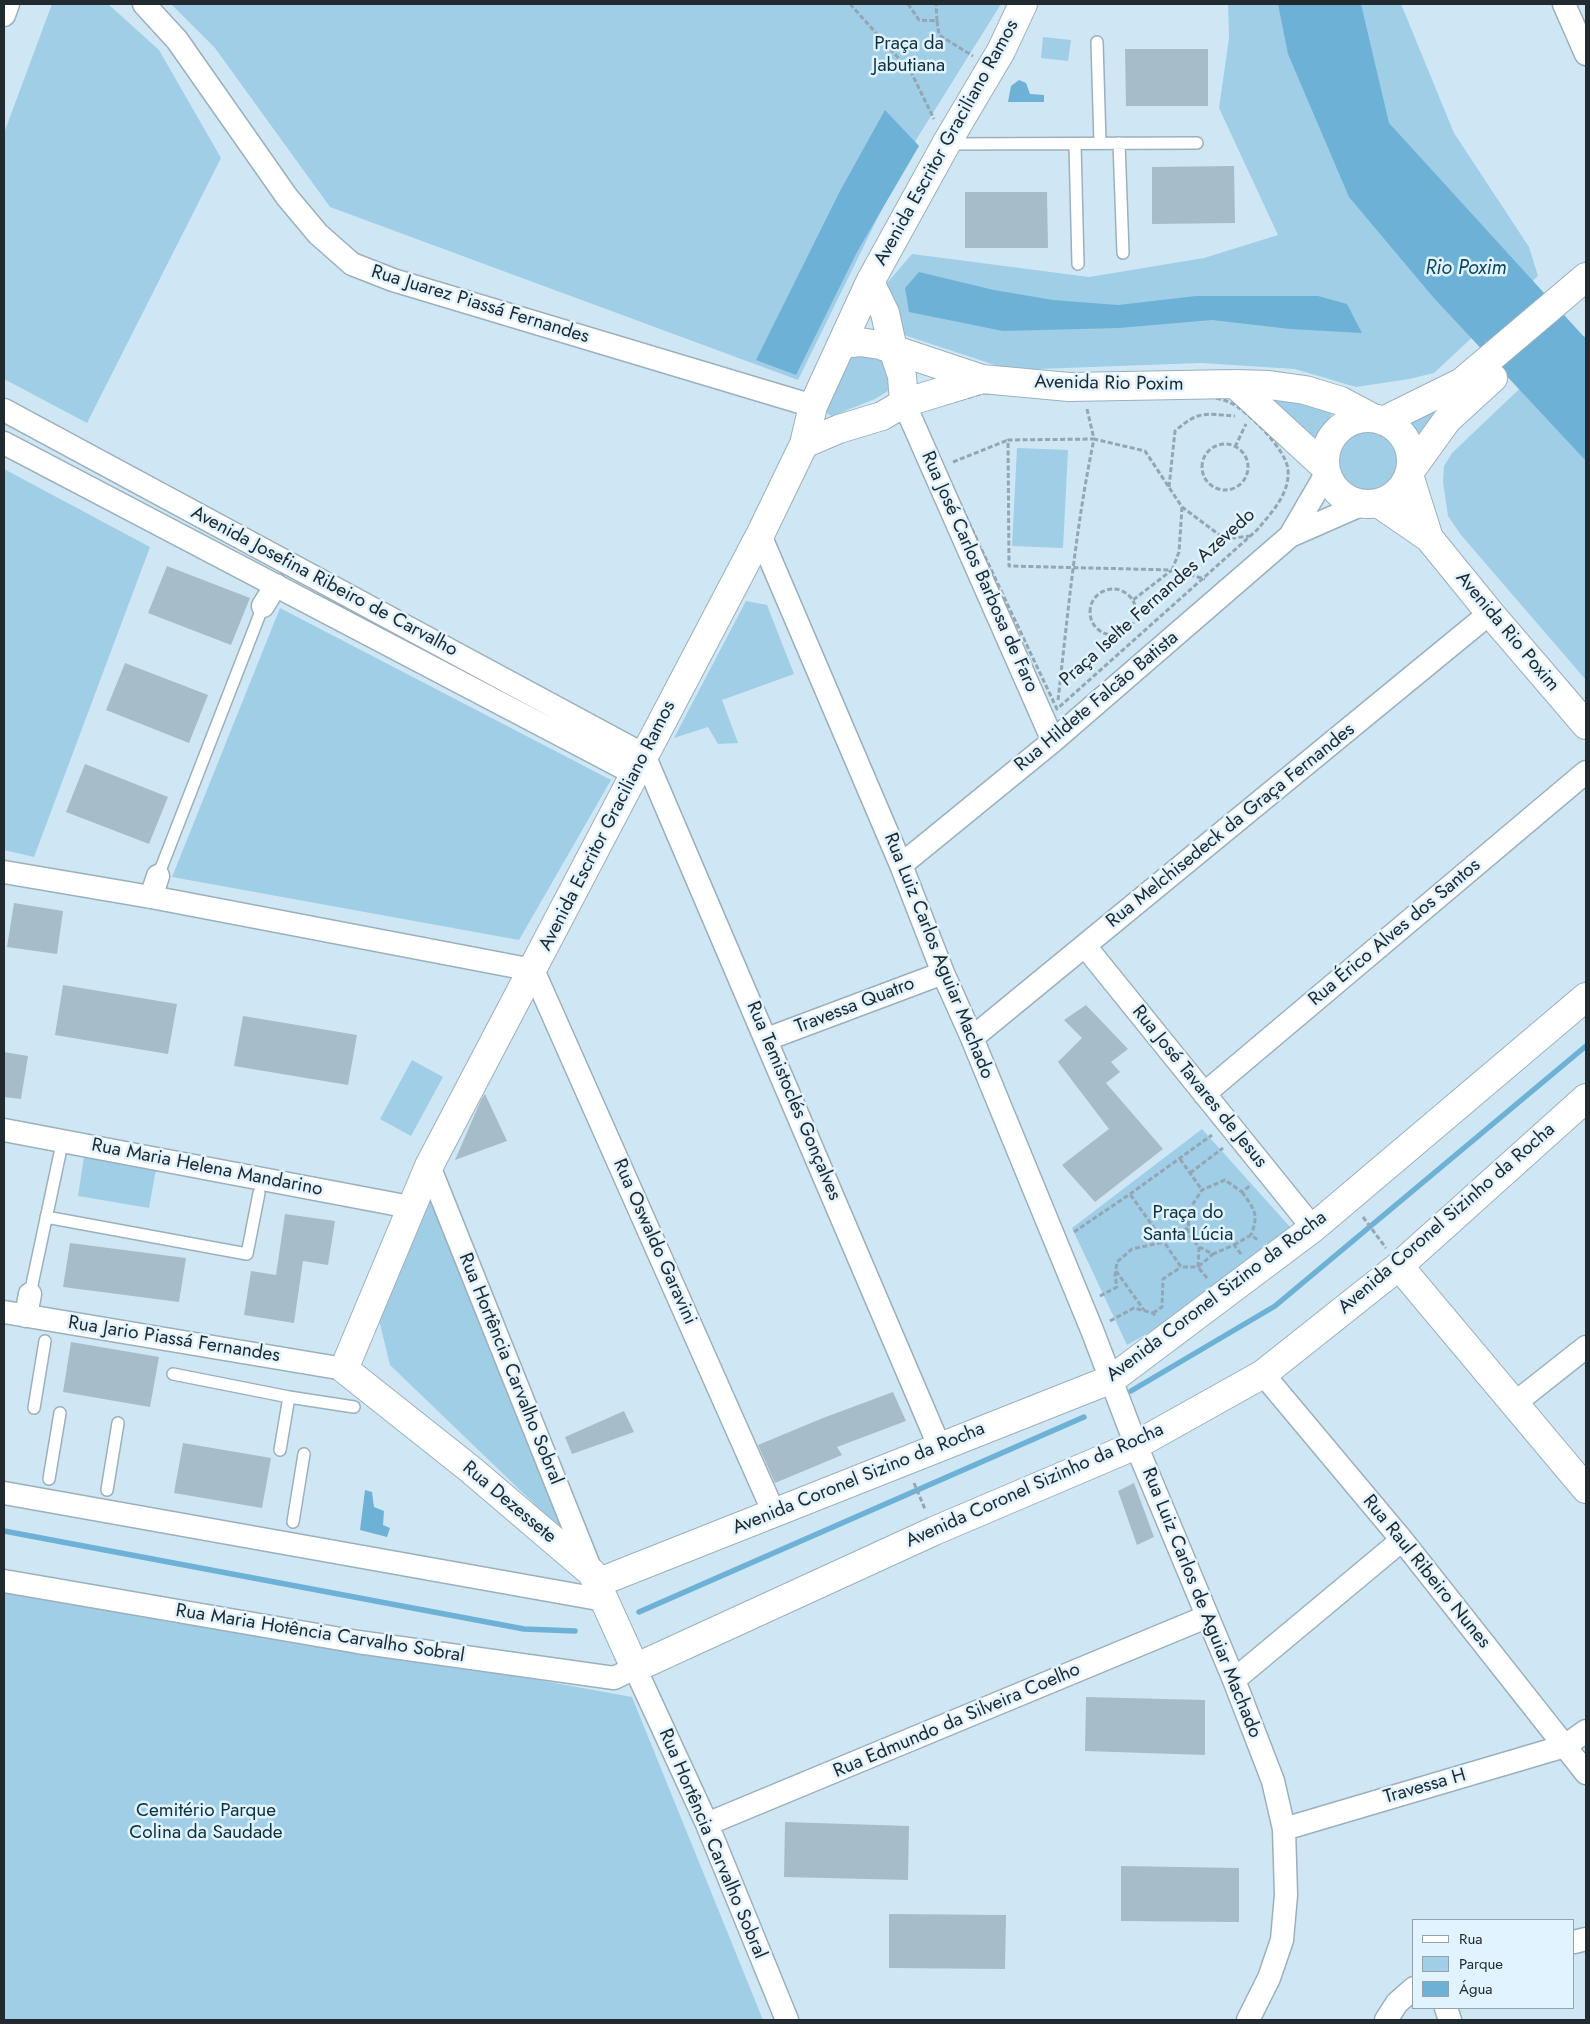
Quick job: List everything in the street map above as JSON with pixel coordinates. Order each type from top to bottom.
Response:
[{"type":"street","points":[[4,15],[8,4]]},
{"type":"street","name":"Rua Juarez Piassá Fernandes","points":[[144,4],[177,40],[287,197],[318,234],[352,264],[393,280],[812,406]]},
{"type":"street","name":"Avenida Escritor Graciliano Ramos","points":[[344,1369],[410,1207],[429,1166],[760,535],[804,444],[812,406],[870,282],[946,144],[1001,51],[1023,4]]},
{"type":"street","points":[[1564,4],[1586,54]]},
{"type":"street","name":"Avenida Escritor Graciliano Ramos","points":[[870,282],[885,312],[893,350]]},
{"type":"street","points":[[1410,472],[1411,457],[1402,435],[1394,427],[1378,420],[1360,419],[1347,423],[1337,431],[1329,442],[1325,454],[1326,471],[1332,485],[1350,501],[1370,504],[1392,498],[1402,488],[1410,472],[1468,389],[1584,287]]},
{"type":"street","name":"Avenida Rio Poxim","points":[[842,344],[860,342],[880,345],[982,379],[1069,387],[1235,384],[1269,385],[1305,390],[1340,400],[1378,420]]},
{"type":"street","points":[[893,350],[902,376],[904,403]]},
{"type":"street","name":"Avenida Rio Poxim","points":[[804,444],[839,429],[882,416],[904,403],[982,379]]},
{"type":"street","points":[[1235,384],[1326,471]]},
{"type":"street","points":[[1378,420],[1468,389]]},
{"type":"street","name":"Rua José Carlos Barbosa de Faro","points":[[904,403],[938,468],[1053,741]]},
{"type":"street","points":[[812,406],[815,416],[821,424],[829,429],[839,429]]},
{"type":"street","name":"Avenida Josefina Ribeiro de Carvalho","points":[[4,410],[640,765]]},
{"type":"street","name":"Avenida Josefina Ribeiro de Carvalho","points":[[4,443],[276,585],[640,765]]},
{"type":"street","name":"Rua Hildete Falcão Batista","points":[[1290,536],[1326,471]]},
{"type":"street","name":"Avenida Rio Poxim","points":[[1410,472],[1429,538]]},
{"type":"street","name":"Avenida Rio Poxim","points":[[1370,504],[1429,538],[1490,613],[1586,725]]},
{"type":"street","name":"Rua Hildete Falcão Batista","points":[[901,864],[1053,741],[1290,536],[1370,504]]},
{"type":"street","name":"Rua Luiz Carlos Aguiar Machado","points":[[760,535],[826,685],[901,864],[943,973],[972,1038],[1112,1379]]},
{"type":"street","points":[[263,606],[276,585]]},
{"type":"street","name":"Rua Melchisedeck da Graça Fernandes","points":[[972,1038],[1490,613]]},
{"type":"street","name":"Rua Temistoclés Gonçalves","points":[[640,765],[767,1040],[940,1448]]},
{"type":"street","name":"Rua Érico Alves dos Santos","points":[[1204,1094],[1586,772]]},
{"type":"street","points":[[4,872],[154,887],[533,970]]},
{"type":"street","name":"Rua José Tavares de Jesus","points":[[1085,946],[1313,1228]]},
{"type":"street","name":"Rua Oswaldo Garavini","points":[[533,970],[774,1513]]},
{"type":"street","name":"Travessa Quatro","points":[[767,1040],[943,973]]},
{"type":"street","name":"Avenida Coronel Sizino da Rocha","points":[[598,1585],[1112,1379],[1313,1228],[1586,997]]},
{"type":"street","name":"Avenida Coronel Sizinho da Rocha","points":[[635,1668],[934,1531],[1136,1445],[1263,1374],[1399,1266],[1586,1098]]},
{"type":"street","name":"Rua Maria Helena Mandarino","points":[[4,1130],[61,1147],[260,1186],[410,1207]]},
{"type":"street","name":"Rua Hortência Carvalho Sobral","points":[[429,1166],[598,1585]]},
{"type":"street","points":[[1399,1266],[1586,1489]]},
{"type":"street","points":[[26,1316],[30,1294]]},
{"type":"street","name":"Rua Jario Piassá Fernandes","points":[[4,1312],[344,1369]]},
{"type":"street","points":[[1515,1403],[1586,1348]]},
{"type":"street","name":"Rua Dezessete","points":[[344,1369],[463,1464],[598,1585],[635,1668]]},
{"type":"street","name":"Rua Raul Ribeiro Nunes","points":[[1263,1374],[1402,1540],[1586,1773]]},
{"type":"street","name":"Rua Luiz Carlos de Aguiar Machado","points":[[1112,1379],[1136,1445],[1206,1617],[1234,1680],[1273,1781],[1284,1828]]},
{"type":"street","points":[[4,1493],[598,1585]]},
{"type":"street","points":[[1234,1680],[1402,1540]]},
{"type":"street","name":"Rua Maria Hotência Carvalho Sobral","points":[[4,1581],[358,1642],[614,1678],[635,1668]]},
{"type":"street","name":"Rua Edmundo da Silveira Coelho","points":[[707,1824],[1206,1617]]},
{"type":"street","name":"Rua Hortência Carvalho Sobral","points":[[635,1668],[707,1824],[787,2020]]},
{"type":"street","name":"Travessa H","points":[[1284,1828],[1565,1746],[1586,1731]]},
{"type":"street","points":[[1248,2020],[1269,1978],[1282,1940],[1286,1895],[1284,1828]]},
{"type":"street","points":[[1386,2020],[1397,2003],[1412,1990]]},
{"type":"lane","points":[[1097,42],[1100,144]]},
{"type":"lane","points":[[946,144],[1197,144]]},
{"type":"lane","points":[[1075,144],[1078,264]]},
{"type":"lane","points":[[1119,144],[1123,253]]},
{"type":"lane","points":[[154,887],[263,606]]},
{"type":"lane","points":[[30,1294],[61,1147]]},
{"type":"lane","points":[[46,1217],[247,1254],[260,1186]]},
{"type":"lane","points":[[34,1408],[45,1341]]},
{"type":"lane","points":[[173,1374],[289,1397],[354,1407]]},
{"type":"lane","points":[[280,1450],[289,1397]]},
{"type":"lane","points":[[49,1479],[60,1413]]},
{"type":"lane","points":[[107,1490],[118,1423]]},
{"type":"lane","points":[[293,1522],[304,1454]]},
{"type":"path","points":[[850,4],[911,72],[946,144]]},
{"type":"path","points":[[908,4],[919,20],[937,21]]},
{"type":"path","points":[[936,4],[938,35],[990,67]]},
{"type":"path","name":"Praça Iselte Fernandes Azevedo","points":[[984,393],[1083,394],[1199,395],[1215,398],[1238,407],[1249,417],[1283,454],[1288,470],[1286,486],[1279,502],[1251,536],[1057,709],[938,468],[917,412],[984,393]]},
{"type":"path","points":[[1053,741],[1082,497],[1094,439],[1083,394]]},
{"type":"path","points":[[1169,487],[1175,431],[1189,419],[1201,414],[1249,417],[1235,447]]},
{"type":"path","points":[[938,468],[1008,440],[1094,439],[1145,451],[1182,507],[1225,538],[1290,536]]},
{"type":"path","points":[[1008,440],[1009,566],[1172,570],[1204,578],[1227,590]]},
{"type":"path","points":[[1224,444],[1235,447],[1244,454],[1248,461],[1246,476],[1236,488],[1221,491],[1214,488],[1203,477],[1202,462],[1205,454],[1217,445],[1224,444]]},
{"type":"path","points":[[1133,600],[1172,570],[1179,552],[1182,507]]},
{"type":"path","points":[[1115,588],[1122,590],[1133,600],[1136,614],[1134,622],[1123,633],[1107,634],[1094,626],[1090,619],[1091,603],[1100,592],[1115,588]]},
{"type":"path","points":[[1056,1243],[1180,1159],[1233,1130]]},
{"type":"path","points":[[1190,1173],[1233,1130]]},
{"type":"path","points":[[1180,1159],[1202,1190]]},
{"type":"path","points":[[1242,1192],[1267,1172]]},
{"type":"path","points":[[1213,1254],[1199,1248],[1188,1234],[1189,1210],[1202,1190],[1225,1180],[1242,1192],[1252,1206],[1256,1220],[1251,1235]]},
{"type":"path","points":[[1130,1194],[1181,1267]]},
{"type":"path","points":[[1349,1197],[1399,1266]]},
{"type":"path","points":[[1082,1306],[1117,1287],[1117,1262],[1132,1249],[1164,1242],[1189,1228]]},
{"type":"path","points":[[1154,1313],[1162,1307],[1163,1278],[1181,1267],[1198,1267],[1213,1254],[1234,1245],[1254,1272]]},
{"type":"path","points":[[1199,1248],[1198,1267],[1222,1296]]},
{"type":"path","points":[[1116,1270],[1145,1311]]},
{"type":"path","points":[[1092,1330],[1134,1308],[1154,1313],[1169,1336]]},
{"type":"path","points":[[905,1462],[934,1531]]},
{"type":"green space","points":[[52,4],[108,4],[159,50],[221,158],[87,423],[4,379],[4,133]]},
{"type":"green space","name":"Praça da Jabutiana","points":[[171,4],[1001,4],[916,140],[798,380],[330,207],[215,48]]},
{"type":"green space","points":[[1228,4],[1401,4],[1454,133],[1529,247],[1538,276],[1434,373],[1356,387],[1295,369],[1201,363],[1010,370],[895,332],[887,283],[912,254],[1089,277],[1204,258],[1278,235],[1219,108],[1229,38]]},
{"type":"green space","points":[[1043,37],[1071,40],[1068,61],[1041,58]]},
{"type":"green space","points":[[1586,335],[1586,680],[1461,535],[1448,516],[1443,482],[1444,466],[1452,453],[1573,340]]},
{"type":"green space","points":[[848,355],[877,356],[888,365],[891,389],[875,399],[832,416],[824,408]]},
{"type":"green space","points":[[1272,389],[1335,410],[1311,442],[1255,395]]},
{"type":"green space","points":[[1448,396],[1412,442],[1393,418]]},
{"type":"green space","points":[[1375,426],[1394,436],[1402,448],[1404,462],[1402,476],[1394,488],[1382,496],[1361,498],[1342,488],[1334,476],[1332,455],[1342,436],[1354,428]]},
{"type":"green space","points":[[1017,448],[1068,450],[1063,548],[1012,546]]},
{"type":"green space","points":[[4,469],[150,547],[34,857],[4,850]]},
{"type":"green space","points":[[746,601],[767,605],[794,674],[722,700],[738,743],[718,744],[708,727],[674,738]]},
{"type":"green space","points":[[280,608],[611,780],[519,940],[172,877]]},
{"type":"green space","points":[[412,1060],[443,1077],[411,1136],[380,1119]]},
{"type":"green space","name":"Praça do Santa Lúcia","points":[[1202,1129],[1291,1228],[1173,1319],[1127,1345],[1072,1228]]},
{"type":"green space","points":[[84,1157],[156,1169],[149,1208],[78,1196]]},
{"type":"green space","points":[[434,1198],[574,1542],[390,1365],[379,1320],[424,1201]]},
{"type":"green space","name":"Cemitério Parque Colina da Saudade","points":[[4,1583],[632,1697],[763,2020],[4,2020]]},
{"type":"water","name":"Rio Poxim","points":[[1278,4],[1361,4],[1389,123],[1586,339],[1586,461],[1433,297],[1349,197],[1288,54]]},
{"type":"water","points":[[1019,80],[1026,83],[1030,94],[1044,95],[1044,102],[1008,102],[1011,86]]},
{"type":"water","points":[[885,110],[919,146],[857,252],[796,375],[756,360],[840,191]]},
{"type":"water","points":[[919,272],[994,290],[1053,300],[1118,305],[1196,296],[1318,296],[1347,304],[1362,333],[1290,329],[1212,320],[1119,328],[1003,331],[909,312],[905,288]]},
{"type":"water","points":[[365,1490],[372,1492],[374,1507],[384,1511],[383,1525],[390,1528],[387,1537],[360,1530]]},
{"type":"building","points":[[1125,49],[1208,49],[1208,106],[1126,106]]},
{"type":"building","points":[[1234,166],[1235,223],[1152,224],[1152,167]]},
{"type":"building","points":[[965,192],[1047,192],[1048,248],[965,248]]},
{"type":"building","points":[[167,566],[250,598],[231,645],[148,613]]},
{"type":"building","points":[[125,663],[208,695],[189,743],[106,710]]},
{"type":"building","points":[[85,764],[168,797],[149,844],[66,812]]},
{"type":"building","points":[[14,903],[63,911],[57,954],[7,947]]},
{"type":"building","points":[[63,985],[177,1004],[168,1054],[55,1035]]},
{"type":"building","points":[[1086,1005],[1128,1049],[1111,1062],[1120,1072],[1106,1083],[1163,1149],[1095,1202],[1062,1165],[1109,1129],[1058,1062],[1082,1038],[1064,1020]]},
{"type":"building","points":[[243,1016],[357,1035],[348,1085],[234,1066]]},
{"type":"building","points":[[4,1052],[28,1056],[21,1099],[4,1097]]},
{"type":"building","points":[[485,1094],[507,1141],[455,1160],[481,1100]]},
{"type":"building","points":[[285,1214],[335,1221],[328,1265],[303,1261],[294,1323],[244,1315],[251,1271],[276,1275]]},
{"type":"building","points":[[70,1243],[186,1258],[179,1302],[63,1287]]},
{"type":"building","points":[[71,1342],[159,1357],[150,1407],[63,1392]]},
{"type":"building","points":[[893,1392],[906,1421],[837,1447],[842,1455],[775,1483],[758,1445]]},
{"type":"building","points":[[624,1411],[634,1432],[572,1454],[565,1437]]},
{"type":"building","points":[[183,1443],[271,1458],[262,1508],[174,1493]]},
{"type":"building","points":[[1134,1483],[1154,1537],[1137,1545],[1118,1491]]},
{"type":"building","points":[[1086,1697],[1205,1700],[1205,1755],[1085,1751]]},
{"type":"building","points":[[785,1822],[909,1826],[908,1880],[784,1877]]},
{"type":"building","points":[[1121,1866],[1239,1868],[1239,1922],[1121,1921]]},
{"type":"building","points":[[889,1914],[1006,1915],[1005,1969],[889,1968]]},
{"type":"waterway","points":[[1131,1391],[1275,1306],[1586,1046]]},
{"type":"waterway","points":[[639,1612],[1084,1417]]},
{"type":"waterway","points":[[4,1531],[524,1629],[575,1631]]}]
